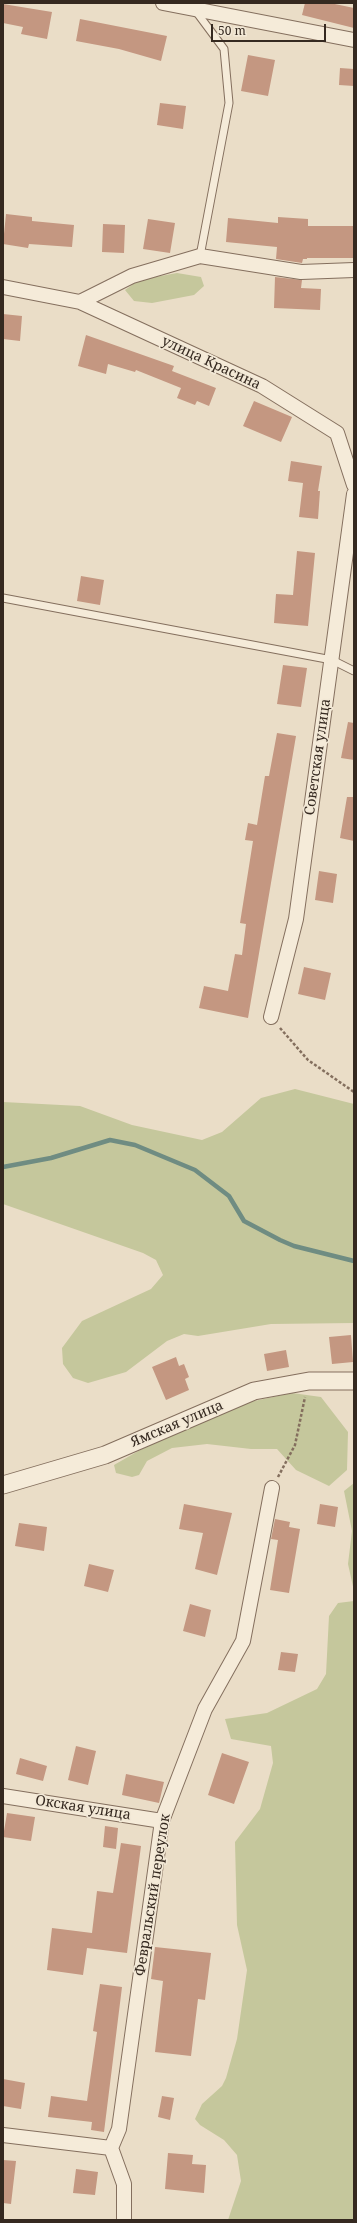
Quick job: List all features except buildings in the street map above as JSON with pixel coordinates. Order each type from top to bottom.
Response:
[{"type":"street","points":[[170,4],[354,40]]},
{"type":"street","points":[[80,302],[132,276],[200,256],[301,272],[354,270]]},
{"type":"street","name":"улица Красина","points":[[3,287],[80,302],[262,386],[337,433],[354,486]]},
{"type":"street","name":"Советская улица","points":[[271,1016],[296,919],[354,494]]},
{"type":"street","name":"Ямская улица","points":[[3,1485],[105,1455],[254,1391],[309,1381],[354,1381]]},
{"type":"street","name":"Февральский переулок","points":[[111,2148],[118,2129],[162,1821],[205,1709],[243,1641],[272,1488]]},
{"type":"street","name":"Окская улица","points":[[3,1796],[162,1821]]},
{"type":"street","points":[[3,2135],[111,2148],[124,2184],[124,2220]]},
{"type":"lane","points":[[195,10],[224,49],[229,103],[200,256]]},
{"type":"lane","points":[[3,598],[332,660],[354,671]]},
{"type":"path","points":[[271,1016],[308,1060],[354,1092]]},
{"type":"path","points":[[272,1488],[295,1445],[309,1381]]},
{"type":"green space","points":[[177,273],[201,277],[204,286],[194,295],[152,303],[134,301],[125,290],[139,280]]},
{"type":"green space","points":[[295,1089],[354,1104],[354,1323],[271,1324],[198,1336],[184,1334],[167,1341],[126,1372],[88,1383],[73,1378],[63,1364],[62,1348],[82,1321],[151,1289],[163,1275],[156,1260],[143,1253],[3,1204],[3,1102],[80,1106],[132,1125],[202,1140],[222,1132],[261,1098]]},
{"type":"green space","points":[[292,1393],[321,1397],[348,1432],[347,1470],[329,1486],[296,1470],[277,1449],[251,1449],[207,1444],[172,1448],[147,1461],[139,1475],[132,1477],[116,1473],[114,1465],[147,1446],[215,1415],[254,1401]]},
{"type":"green space","points":[[354,1483],[354,1591],[348,1564],[352,1531],[344,1491]]},
{"type":"green space","points":[[354,1601],[354,2220],[228,2220],[241,2181],[237,2155],[224,2140],[200,2125],[195,2119],[202,2104],[222,2086],[226,2078],[237,2039],[247,1970],[237,1925],[235,1842],[260,1809],[273,1763],[271,1746],[231,1739],[225,1719],[267,1713],[317,1689],[326,1674],[329,1616],[338,1603]]},
{"type":"waterway","points":[[3,1167],[51,1158],[110,1140],[135,1145],[195,1170],[229,1196],[244,1221],[294,1246],[354,1261]]}]
